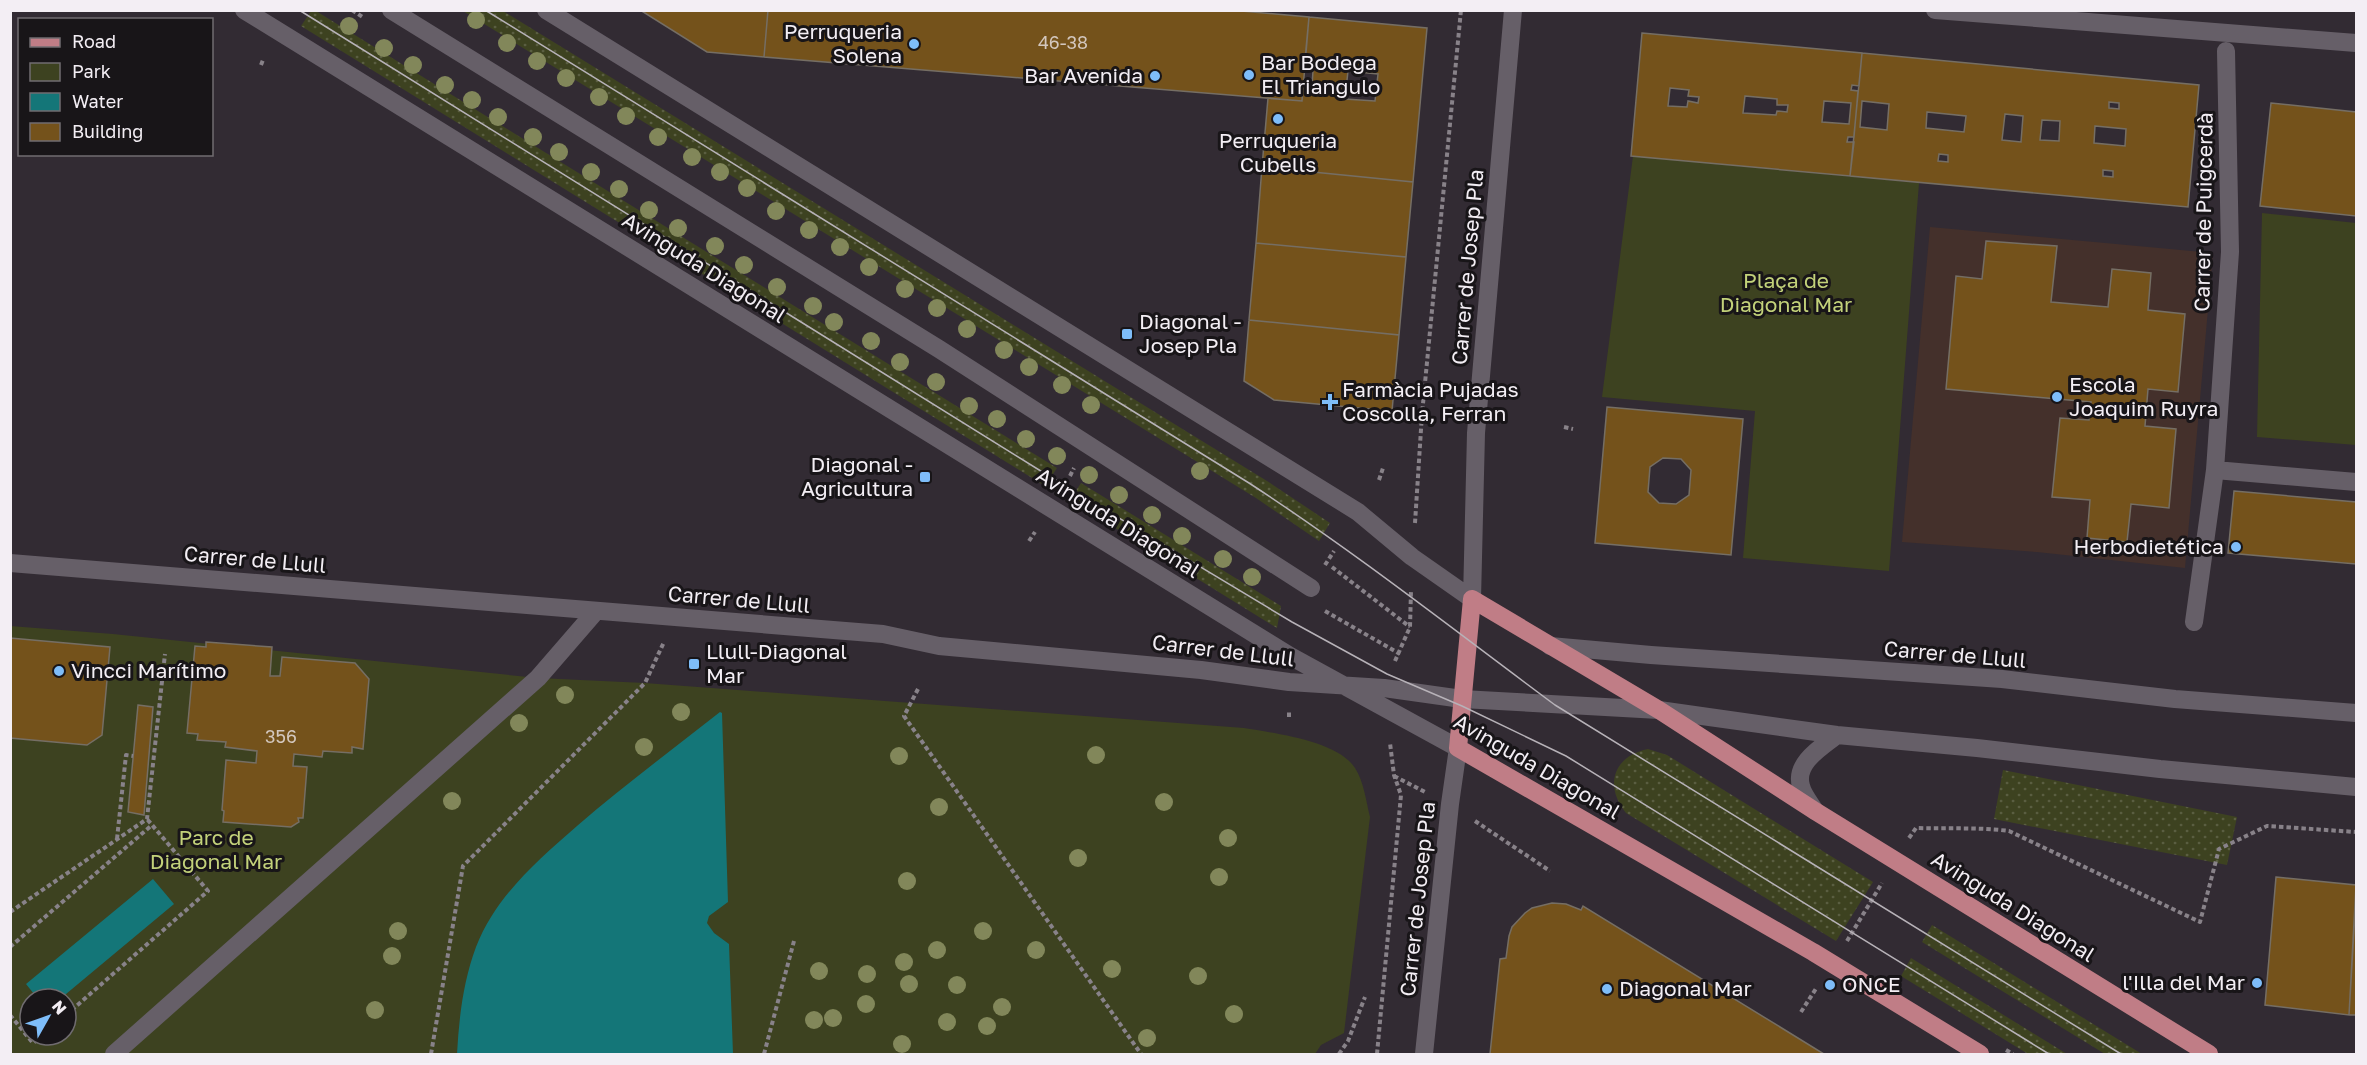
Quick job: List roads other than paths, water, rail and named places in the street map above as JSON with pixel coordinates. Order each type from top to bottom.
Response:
[{"type":"main road","name":"Avinguda Diagonal","points":[[1473,599],[1659,710],[1815,811],[2209,1054]]},
{"type":"main road","points":[[1458,748],[1473,599]]},
{"type":"main road","name":"Avinguda Diagonal","points":[[1458,748],[1855,976],[1980,1054]]},
{"type":"street","name":"Avinguda Diagonal","points":[[244,10],[1290,656],[1458,748]]},
{"type":"street","points":[[391,10],[939,349],[1311,588]]},
{"type":"street","name":"Avinguda Diagonal","points":[[546,10],[1358,512],[1412,556],[1473,599]]},
{"type":"street","name":"Carrer de Josep Pla","points":[[1473,599],[1476,433],[1513,10]]},
{"type":"street","points":[[1935,10],[2356,43]]},
{"type":"street","name":"Carrer de Puigcerdà","points":[[2194,622],[2215,470],[2230,252],[2226,51]]},
{"type":"street","points":[[2215,470],[2356,482]]},
{"type":"street","name":"Carrer de Llull","points":[[10,563],[884,634],[939,646],[1200,669],[1289,682],[1384,688],[1462,699],[1659,710]]},
{"type":"street","points":[[114,1054],[538,678],[596,611]]},
{"type":"street","name":"Carrer de Llull","points":[[1550,646],[2002,680],[2175,699],[2356,713]]},
{"type":"street","points":[[1659,710],[1838,735],[2356,787]]},
{"type":"street","points":[[1815,811],[1800,785],[1804,765],[1808,758],[1838,735]]},
{"type":"street","name":"Carrer de Josep Pla","points":[[1424,1054],[1458,748]]},
{"type":"water","points":[[720,712],[722,713],[728,902],[709,916],[707,923],[714,933],[729,944],[733,1054],[457,1054],[462,1000],[476,947],[484,929],[506,896],[547,852],[577,826]]},
{"type":"water","points":[[153,879],[174,904],[74,987],[28,987],[26,984]]},
{"type":"tram line","points":[[299,10],[1044,473],[1292,622],[1387,674],[1462,706],[1566,756],[2049,1054]]},
{"type":"tram line","points":[[485,10],[1249,483],[1366,564],[1555,705],[2121,1054]]},
{"type":"place","name":"Perruqueria Solena","points":[[914,44]]},
{"type":"place","name":"Bar Bodega El Triangulo","points":[[1249,75]]},
{"type":"place","name":"Bar Avenida","points":[[1155,76]]},
{"type":"place","name":"Perruqueria Cubells","points":[[1278,119]]},
{"type":"place","name":"Diagonal - Josep Pla","points":[[1127,334]]},
{"type":"place","name":"Escola Joaquim Ruyra","points":[[2057,397]]},
{"type":"place","name":"Farmàcia Pujadas Coscolla, Ferran","points":[[1330,402]]},
{"type":"place","name":"Diagonal - Agricultura","points":[[925,477]]},
{"type":"place","name":"Herbodietética","points":[[2236,547]]},
{"type":"place","name":"Llull-Diagonal Mar","points":[[694,664]]},
{"type":"place","name":"Vincci Marítimo","points":[[59,671]]},
{"type":"place","name":"l'Illa del Mar","points":[[2257,983]]},
{"type":"place","name":"ONCE","points":[[1830,985]]},
{"type":"place","name":"Diagonal Mar","points":[[1607,989]]},
{"type":"park label","name":"Plaça de Diagonal Mar","points":[[1786,293]]},
{"type":"park label","name":"Parc de Diagonal Mar","points":[[216,850]]}]
